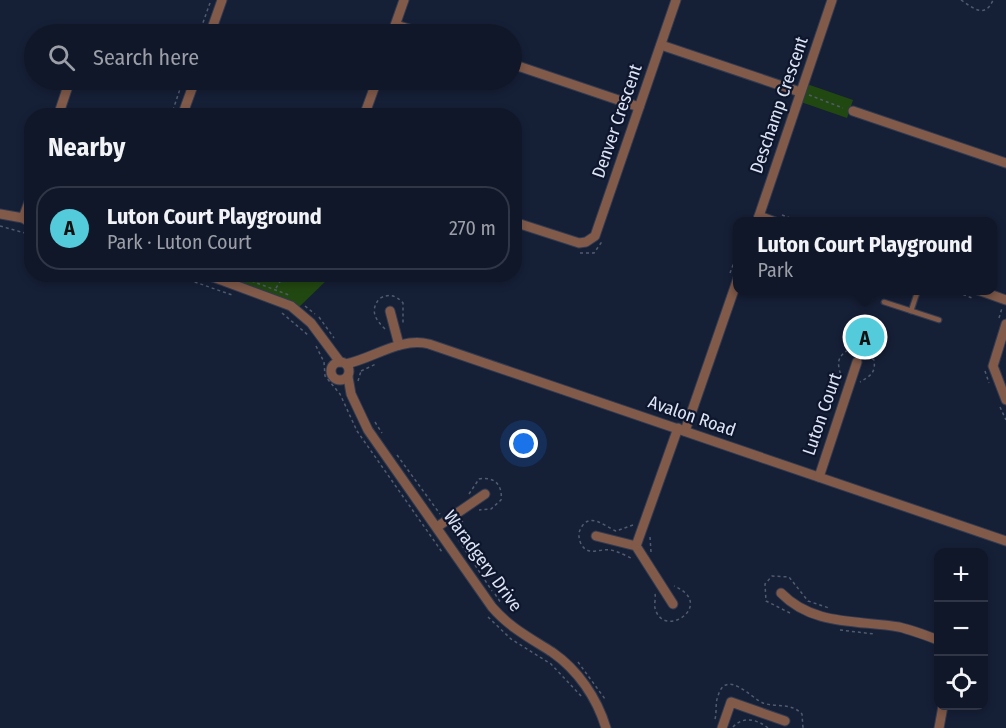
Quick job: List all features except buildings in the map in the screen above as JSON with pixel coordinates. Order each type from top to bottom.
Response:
[{"type":"street","points":[[214,24],[222,0]]},
{"type":"street","points":[[396,24],[404,0]]},
{"type":"street","name":"Denver Crescent","points":[[522,225],[579,243],[590,241],[596,234],[676,0]]},
{"type":"street","name":"Deschamp Crescent","points":[[759,217],[804,94],[832,0]]},
{"type":"street","points":[[661,45],[804,94]]},
{"type":"street","points":[[522,67],[639,107]]},
{"type":"street","points":[[61,108],[67,90]]},
{"type":"street","points":[[185,108],[191,90]]},
{"type":"street","points":[[367,108],[373,90]]},
{"type":"street","points":[[848,109],[1006,163]]},
{"type":"street","points":[[0,214],[24,220]]},
{"type":"street","name":"Waradgery Drive","points":[[226,282],[291,306],[311,324],[328,346],[342,370],[368,430],[499,615],[517,631],[557,656],[581,679],[598,707],[606,728]]},
{"type":"street","points":[[636,546],[733,291]]},
{"type":"street","points":[[990,295],[1006,300]]},
{"type":"street","points":[[390,311],[399,345]]},
{"type":"street","points":[[1006,324],[993,366],[1006,400]]},
{"type":"street","name":"Avalon Road","points":[[342,370],[399,345],[413,342],[429,344],[1006,541]]},
{"type":"street","name":"Luton Court","points":[[819,477],[857,362]]},
{"type":"street","points":[[437,527],[485,494]]},
{"type":"street","points":[[596,536],[636,546],[673,604]]},
{"type":"street","points":[[782,592],[797,607],[833,619],[856,624],[896,627],[934,638]]},
{"type":"street","points":[[722,728],[731,702],[785,722]]},
{"type":"street","points":[[939,728],[942,710]]},
{"type":"lane","points":[[864,295],[870,297]]},
{"type":"lane","points":[[911,311],[917,295]]},
{"type":"lane","points":[[884,302],[939,320]]},
{"type":"path","points":[[203,24],[211,0]]},
{"type":"path","points":[[961,0],[973,10],[981,11],[988,8],[993,0]]},
{"type":"path","points":[[174,108],[180,90]]},
{"type":"path","points":[[804,94],[848,109]]},
{"type":"path","points":[[0,226],[24,233]]},
{"type":"path","points":[[276,289],[280,282]]},
{"type":"path","points":[[857,349],[860,344],[859,338],[865,335]]},
{"type":"path","points":[[860,344],[867,343]]},
{"type":"path","points":[[356,384],[360,370],[378,363]]},
{"type":"path","points":[[374,420],[387,440]]},
{"type":"path","points":[[393,449],[440,514]]},
{"type":"path","points":[[452,530],[506,609]]},
{"type":"path","points":[[576,660],[590,675],[607,704]]},
{"type":"path","points":[[732,728],[747,719],[768,728]]},
{"type":"green space","points":[[804,83],[853,100],[847,118],[798,101]]},
{"type":"green space","points":[[229,282],[325,282],[296,310]]},
{"type":"green space","points":[[855,318],[883,327],[857,362],[854,348]]},
{"type":"place","name":"Luton Court Playground","points":[[865,337]]}]
